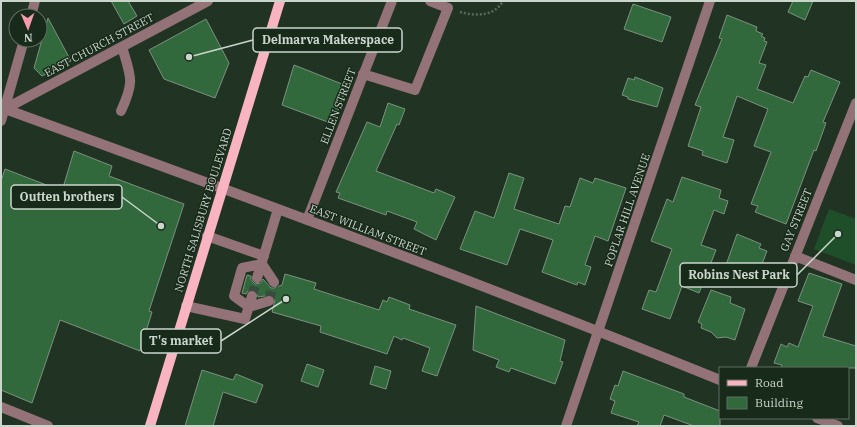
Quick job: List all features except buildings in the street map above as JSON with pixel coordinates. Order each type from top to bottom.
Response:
[{"type":"main road","name":"NORTH SALISBURY BOULEVARD","points":[[150,426],[280,1]]},
{"type":"street","name":"EAST CHURCH STREET","points":[[3,110],[208,1]]},
{"type":"street","name":"ELLEN STREET","points":[[307,220],[392,1]]},
{"type":"street","points":[[363,74],[414,90],[448,8],[430,1]]},
{"type":"street","name":"POPLAR HILL AVENUE","points":[[566,426],[710,1]]},
{"type":"street","points":[[121,111],[130,92],[131,78],[122,46]]},
{"type":"street","points":[[1,121],[22,48]]},
{"type":"street","name":"GAY STREET","points":[[751,367],[856,104]]},
{"type":"street","name":"EAST WILLIAM STREET","points":[[3,110],[222,187],[599,331],[719,380]]},
{"type":"street","points":[[257,278],[278,209]]},
{"type":"street","points":[[207,236],[263,260],[274,282]]},
{"type":"street","points":[[795,256],[856,280]]},
{"type":"street","points":[[249,307],[234,296],[242,268],[263,260]]},
{"type":"street","points":[[186,306],[245,319],[252,296]]},
{"type":"street","points":[[249,307],[269,301]]},
{"type":"street","points":[[1,407],[48,426]]},
{"type":"street","points":[[820,419],[838,426]]},
{"type":"path","points":[[448,8],[472,16],[492,12],[503,1]]},
{"type":"green space","points":[[829,209],[856,219],[856,265],[814,249]]},
{"type":"tunnel","points":[[252,296],[257,278]]},
{"type":"tunnel","points":[[269,301],[274,282]]},
{"type":"place","name":"Delmarva Makerspace","points":[[189,57]]},
{"type":"place","name":"Outten brothers","points":[[161,226]]},
{"type":"place","name":"Robins Nest Park","points":[[838,234]]},
{"type":"place","name":"T's market","points":[[286,299]]}]
